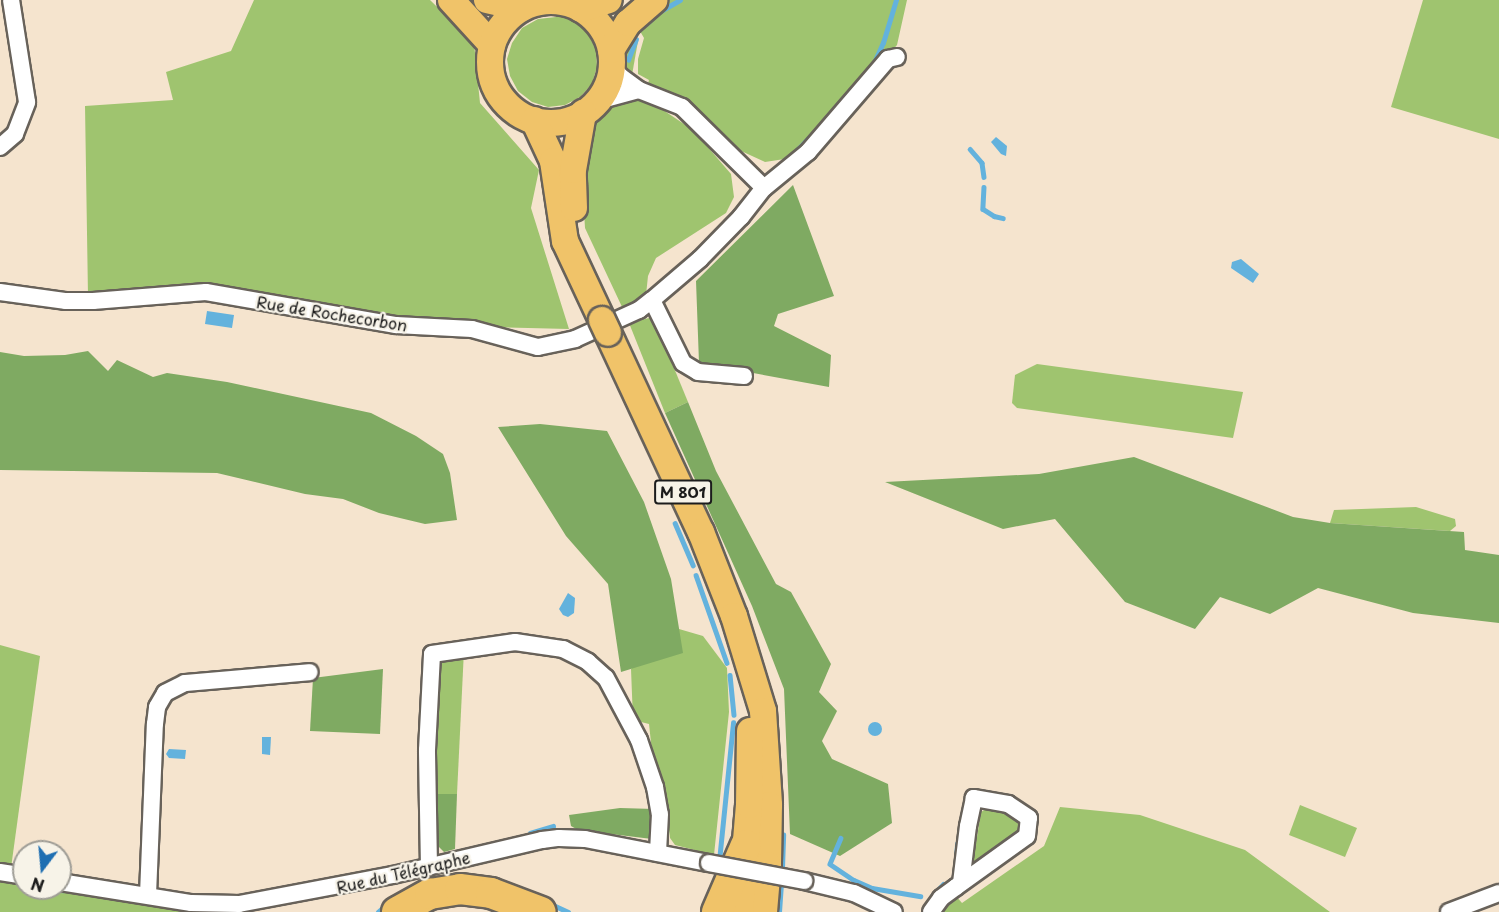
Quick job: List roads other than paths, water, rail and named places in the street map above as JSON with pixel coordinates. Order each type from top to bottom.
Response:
[{"type":"highway","points":[[717,912],[746,845]]},
{"type":"highway","points":[[397,912],[430,894],[460,889],[491,893],[541,912]]},
{"type":"highway","points":[[416,912],[432,904],[460,900],[489,903],[520,912]]},
{"type":"main road","points":[[451,0],[492,45]]},
{"type":"main road","points":[[487,0],[522,8]]},
{"type":"main road","points":[[581,9],[609,0]]},
{"type":"main road","points":[[612,58],[605,34],[595,20],[581,9],[556,1],[542,2],[522,8],[499,30],[492,45],[490,64],[494,82],[503,99],[517,112],[534,120],[551,123],[568,120],[591,107],[608,84],[612,58],[628,23],[654,0]]},
{"type":"main road","name":"M 801","points":[[590,294],[574,206],[573,184],[575,154],[591,107]]},
{"type":"main road","name":"M 801","points":[[534,120],[553,161],[565,241],[701,532],[747,656],[763,711],[768,763],[768,864],[764,912]]},
{"type":"main road","name":"M 801","points":[[740,912],[750,755],[747,656]]},
{"type":"street","points":[[0,147],[15,135],[24,116],[27,102],[11,0]]},
{"type":"street","name":"Rue de Rochecorbon","points":[[0,292],[66,301],[93,301],[206,292],[396,325],[480,330],[538,347],[574,339],[639,310],[700,259],[741,217],[764,188],[808,152],[883,65],[888,60],[897,57]]},
{"type":"street","points":[[612,58],[620,76],[639,90],[682,107],[764,188]]},
{"type":"street","points":[[591,107],[639,90]]},
{"type":"street","points":[[652,300],[683,363],[698,372],[744,376]]},
{"type":"street","points":[[429,867],[427,750],[432,654],[478,645],[515,642],[540,644],[572,653],[606,678],[639,740],[655,787],[660,814],[658,853]]},
{"type":"street","points":[[148,895],[155,724],[157,707],[165,693],[185,683],[310,672]]},
{"type":"street","points":[[931,912],[942,898],[1027,836],[1029,818],[1008,804],[974,798],[961,883]]},
{"type":"street","name":"Rue du Télégraphe","points":[[72,884],[191,903],[264,902],[559,838],[585,839],[804,881],[854,893],[894,912]]},
{"type":"street","points":[[1449,912],[1499,893]]},
{"type":"water","points":[[996,137],[1007,146],[1006,156],[1001,154],[991,142]]},
{"type":"water","points":[[1241,259],[1259,274],[1253,283],[1231,268],[1232,262]]},
{"type":"water","points":[[207,311],[234,315],[232,328],[205,324]]},
{"type":"water","points":[[568,593],[575,598],[574,613],[568,617],[563,615],[559,609]]},
{"type":"water","points":[[872,722],[878,722],[882,729],[878,736],[872,736],[868,732],[868,726]]},
{"type":"water","points":[[262,737],[271,737],[270,755],[262,754]]},
{"type":"water","points":[[169,749],[186,750],[185,759],[169,758],[166,754]]},
{"type":"waterway","points":[[646,24],[659,12],[680,0]]},
{"type":"waterway","points":[[873,65],[883,43],[896,0]]},
{"type":"waterway","points":[[628,60],[636,39]]},
{"type":"waterway","points":[[797,150],[818,128]]},
{"type":"waterway","points":[[970,149],[982,163],[984,177]]},
{"type":"waterway","points":[[984,187],[983,209],[994,216],[1003,218]]},
{"type":"waterway","points":[[675,523],[693,565]]},
{"type":"waterway","points":[[696,575],[727,663]]},
{"type":"waterway","points":[[730,675],[734,715]]},
{"type":"waterway","points":[[719,861],[733,723]]},
{"type":"waterway","points":[[530,833],[553,826]]},
{"type":"waterway","points":[[782,868],[783,835]]},
{"type":"waterway","points":[[841,838],[830,864],[854,880],[872,888],[920,896]]},
{"type":"waterway","points":[[956,859],[957,844]]},
{"type":"waterway","points":[[779,912],[781,883]]},
{"type":"waterway","points":[[932,896],[943,884]]},
{"type":"waterway","points":[[549,903],[568,912]]},
{"type":"waterway","points":[[378,912],[387,904]]}]
